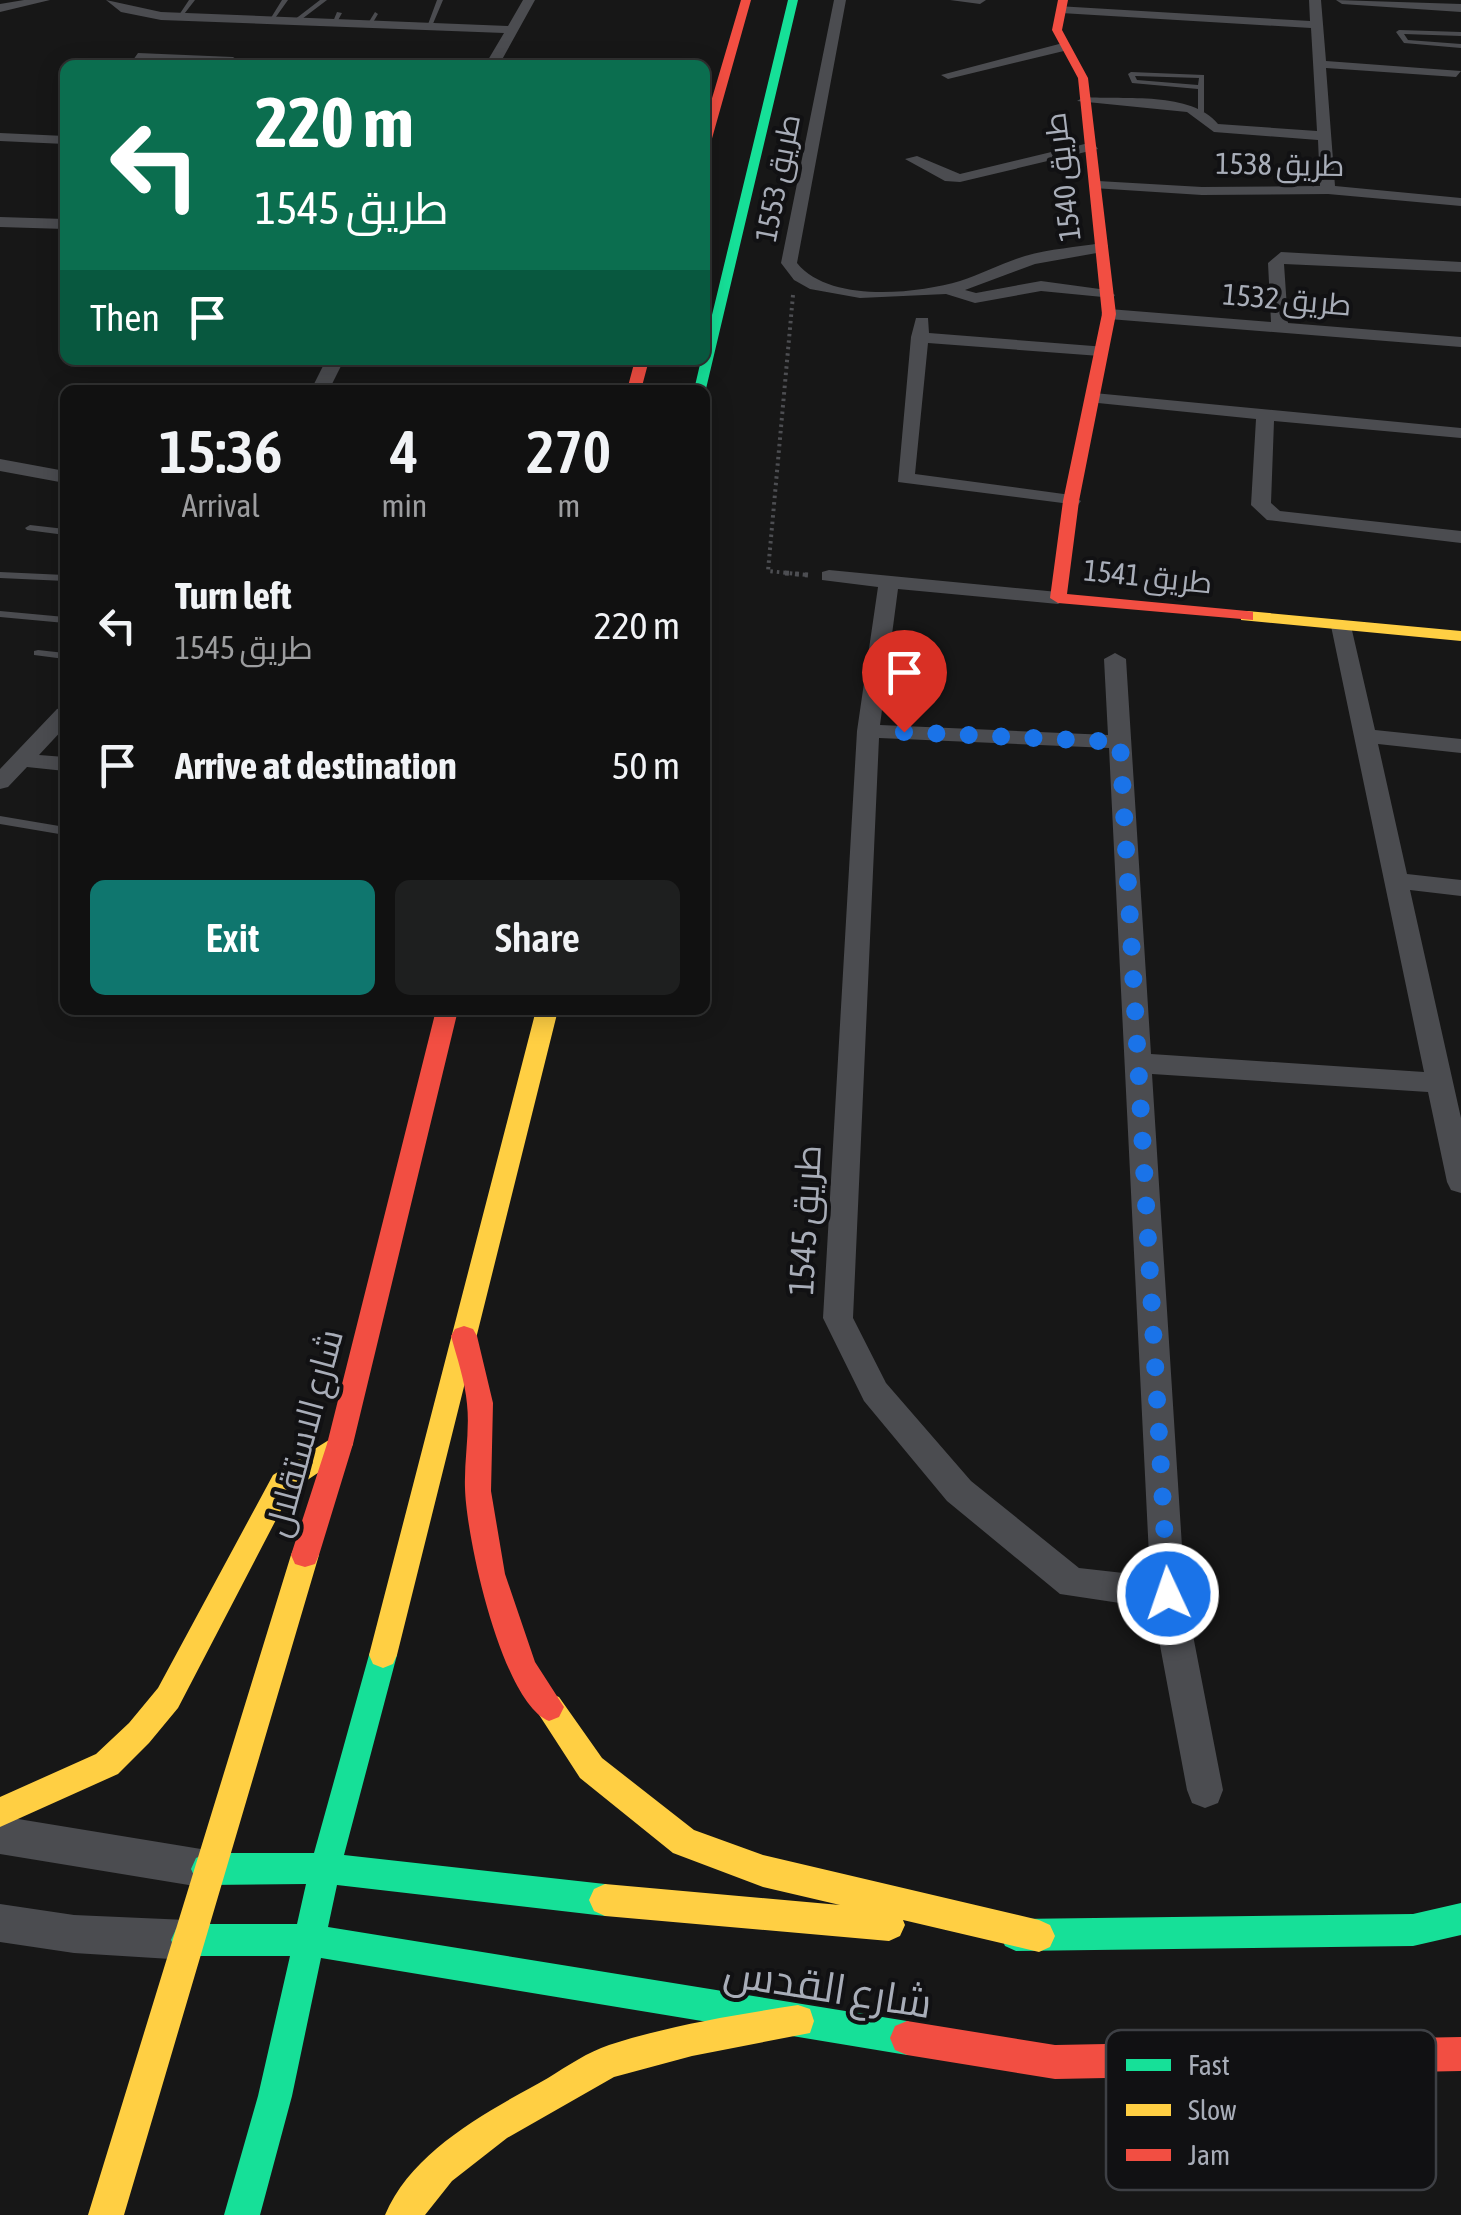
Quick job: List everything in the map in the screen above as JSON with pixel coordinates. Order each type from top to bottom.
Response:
[{"type":"main road","points":[[710,125],[746,0]]},
{"type":"main road","points":[[710,352],[793,0]]},
{"type":"main road","name":"طريق 1540","points":[[1058,598],[1108,304],[1096,167],[1082,78],[1057,30],[1062,5]]},
{"type":"main road","name":"طريق 1541","points":[[1058,598],[1461,636]]},
{"type":"main road","name":"شارع الاستقلال","points":[[106,2215],[206,1869],[340,1444],[446,1015]]},
{"type":"main road","points":[[242,2215],[275,2096],[324,1868],[417,1529],[546,1015]]},
{"type":"main road","points":[[464,1332],[480,1403],[478,1491],[491,1574],[523,1668],[591,1768],[684,1842],[763,1872],[1039,1936]]},
{"type":"main road","points":[[0,1812],[106,1764],[139,1732],[168,1698],[282,1483],[340,1444]]},
{"type":"main road","name":"شارع القدس","points":[[206,1869],[324,1868],[791,1918],[1039,1936],[1413,1930],[1461,1919]]},
{"type":"main road","name":"شارع القدس","points":[[187,1940],[310,1940],[1055,2062],[1106,2061]]},
{"type":"main road","points":[[403,2215],[440,2169],[495,2126],[608,2062],[692,2039],[798,2021]]},
{"type":"main road","name":"شارع القدس","points":[[1436,2054],[1461,2054]]},
{"type":"street","points":[[0,8],[44,0]]},
{"type":"street","points":[[112,0],[141,14],[296,21],[372,19],[511,30]]},
{"type":"street","points":[[495,60],[529,0]]},
{"type":"street","name":"طريق 1553","points":[[840,0],[789,263],[794,276],[810,286],[836,292],[949,289],[1057,255],[1103,256]]},
{"type":"street","points":[[956,0],[980,0]]},
{"type":"street","points":[[1314,0],[1328,190]]},
{"type":"street","points":[[1342,0],[1461,8]]},
{"type":"street","points":[[1062,5],[1150,7],[1315,25]]},
{"type":"street","points":[[254,34],[268,20]]},
{"type":"street","points":[[1456,40],[1456,72],[1461,89]]},
{"type":"street","points":[[233,60],[243,48]]},
{"type":"street","points":[[974,88],[942,73],[1066,52]]},
{"type":"street","points":[[138,57],[184,60]]},
{"type":"street","points":[[1320,64],[1456,72]]},
{"type":"street","points":[[1084,101],[1180,106],[1201,112],[1214,128],[1323,136]]},
{"type":"street","points":[[0,137],[60,140]]},
{"type":"street","points":[[1048,158],[1096,167]]},
{"type":"street","points":[[912,159],[950,178],[1048,158],[1096,167]]},
{"type":"street","name":"طريق 1538","points":[[1096,167],[1202,192],[1328,190],[1461,202]]},
{"type":"street","points":[[0,222],[60,224]]},
{"type":"street","points":[[1280,326],[1276,264],[1281,257],[1461,267]]},
{"type":"street","name":"طريق 1532","points":[[949,289],[975,298],[1042,286],[1108,304],[1280,326],[1461,342]]},
{"type":"street","points":[[1072,501],[905,478],[920,330],[1100,351]]},
{"type":"street","points":[[1094,398],[1461,433]]},
{"type":"street","points":[[1264,415],[1261,505],[1274,516],[1461,537]]},
{"type":"street","points":[[0,464],[60,476]]},
{"type":"street","name":"طريق 1541","points":[[829,576],[1058,598]]},
{"type":"street","name":"طريق 1545","points":[[889,583],[868,730],[838,1318],[875,1392],[960,1491],[1072,1582],[1168,1594]]},
{"type":"street","points":[[1342,626],[1461,1182]]},
{"type":"street","points":[[1114,659],[1168,1594],[1205,1790]]},
{"type":"street","points":[[9,769],[60,719]]},
{"type":"street","points":[[868,730],[1120,742]]},
{"type":"street","points":[[1366,736],[1461,746]]},
{"type":"street","points":[[9,769],[60,764]]},
{"type":"street","points":[[1397,880],[1461,888]]},
{"type":"street","points":[[1138,1064],[1438,1083]]},
{"type":"street","points":[[0,1835],[206,1869]]},
{"type":"street","points":[[0,1923],[74,1934],[187,1940]]},
{"type":"lane","points":[[179,16],[192,0]]},
{"type":"lane","points":[[268,20],[285,0]]},
{"type":"lane","points":[[296,21],[324,0]]},
{"type":"lane","points":[[429,26],[440,0]]},
{"type":"lane","points":[[1399,32],[1456,40],[1406,42],[1399,32]]},
{"type":"lane","points":[[1201,112],[1202,87],[1202,73],[1131,74],[1134,82],[1202,87]]},
{"type":"lane","points":[[30,528],[60,531]]},
{"type":"lane","points":[[0,574],[60,578]]},
{"type":"lane","points":[[0,614],[60,620]]},
{"type":"lane","points":[[38,653],[60,655]]},
{"type":"lane","points":[[0,820],[60,830]]},
{"type":"path","points":[[794,276],[768,571],[829,576]]},
{"type":"traffic: fast","points":[[710,352],[793,0]]},
{"type":"traffic: fast","points":[[702,385],[707,365]]},
{"type":"traffic: fast","points":[[242,2215],[275,2096],[325,1868],[383,1655]]},
{"type":"traffic: fast","points":[[207,1869],[325,1868],[605,1900]]},
{"type":"traffic: fast","points":[[1016,1935],[1413,1930],[1461,1919]]},
{"type":"traffic: fast","points":[[187,1940],[309,1940],[907,2038]]},
{"type":"traffic: slow","points":[[1247,616],[1461,636]]},
{"type":"traffic: slow","points":[[383,1655],[546,1015]]},
{"type":"traffic: slow","points":[[0,1812],[107,1764],[139,1733],[168,1698],[282,1483],[340,1444]]},
{"type":"traffic: slow","points":[[106,2215],[305,1555]]},
{"type":"traffic: slow","points":[[549,1707],[591,1768],[684,1842],[763,1871],[1039,1936]]},
{"type":"traffic: slow","points":[[605,1900],[889,1925]]},
{"type":"traffic: slow","points":[[403,2215],[440,2169],[495,2126],[608,2062],[692,2039],[798,2021]]},
{"type":"traffic: jam","points":[[710,125],[746,0]]},
{"type":"traffic: jam","points":[[1063,0],[1057,30],[1083,78],[1109,314],[1071,501],[1058,598],[1247,616]]},
{"type":"traffic: jam","points":[[635,385],[641,365]]},
{"type":"traffic: jam","points":[[305,1555],[340,1444],[446,1015]]},
{"type":"traffic: jam","points":[[464,1336],[480,1403],[478,1491],[491,1574],[523,1669],[549,1707]]},
{"type":"traffic: jam","points":[[907,2038],[1055,2062],[1106,2061]]},
{"type":"traffic: jam","points":[[1436,2054],[1461,2054]]},
{"type":"route","points":[[904,732],[1120,742],[1168,1594]]}]
